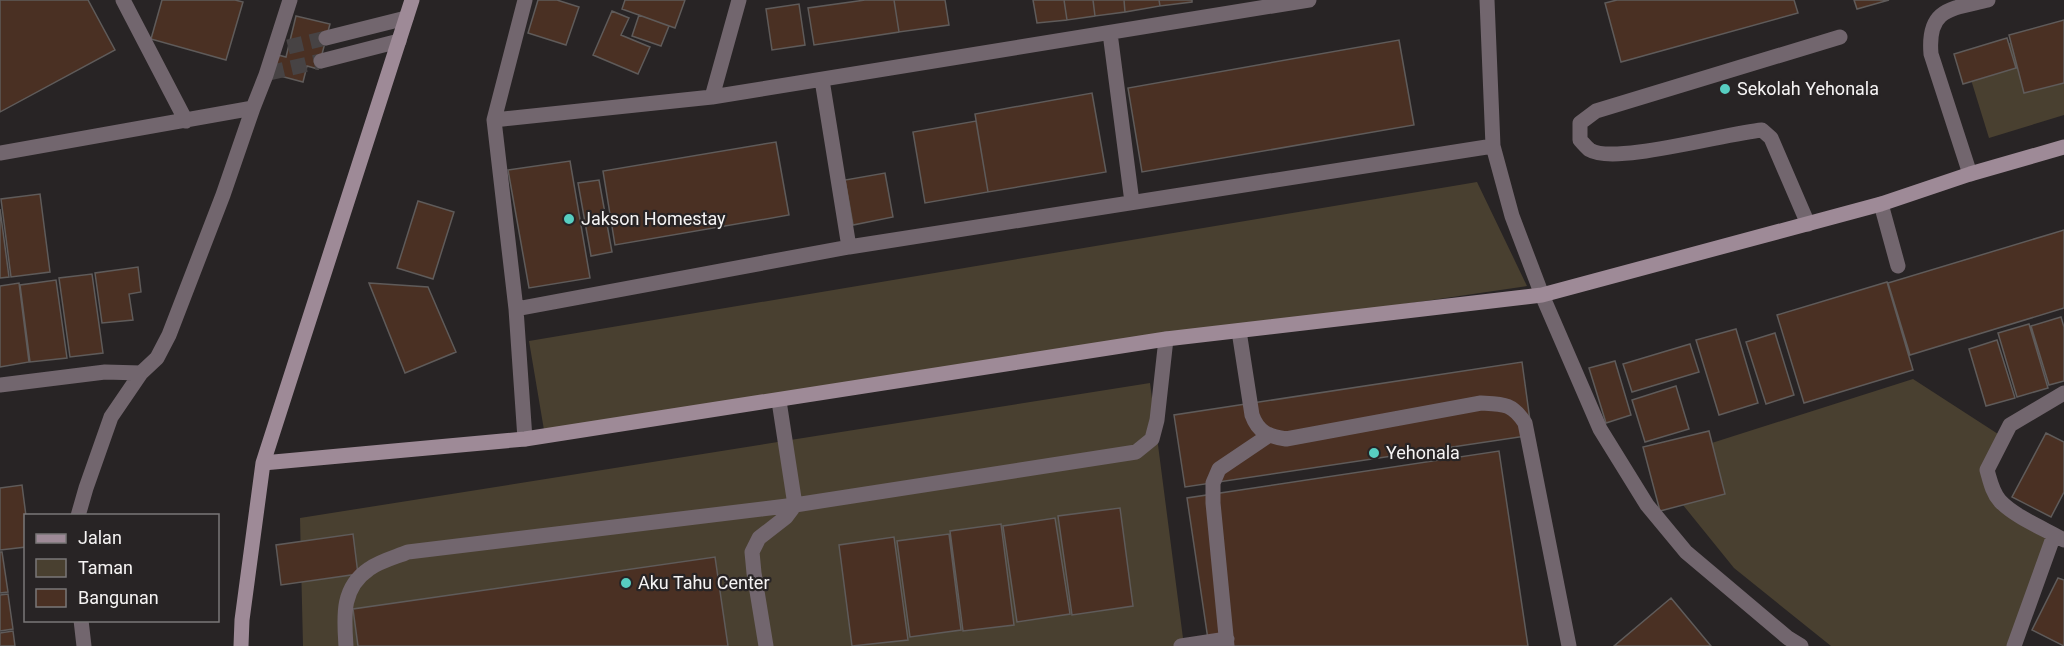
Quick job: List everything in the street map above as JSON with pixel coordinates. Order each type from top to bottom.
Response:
[{"type":"street","points":[[123,0],[186,121]]},
{"type":"street","points":[[79,514],[111,417],[141,373],[157,358],[169,335],[223,195],[253,108],[268,74],[272,52],[290,0]]},
{"type":"street","points":[[241,646],[242,620],[263,463],[412,0]]},
{"type":"street","points":[[525,0],[494,120],[516,309],[525,439]]},
{"type":"street","points":[[712,97],[739,0]]},
{"type":"street","points":[[1487,0],[1493,146],[1512,216],[1542,295],[1600,429],[1647,506],[1686,552],[1789,643]]},
{"type":"street","points":[[1970,174],[1931,54],[1929,36],[1935,20],[1951,9],[1988,0]]},
{"type":"street","points":[[494,120],[712,97],[1299,1]]},
{"type":"street","points":[[326,38],[405,18]]},
{"type":"street","points":[[1110,33],[1132,202]]},
{"type":"street","points":[[1808,224],[1771,138],[1762,130],[1745,131],[1649,151],[1614,155],[1591,151],[1580,140],[1580,123],[1596,111],[1840,37]]},
{"type":"street","points":[[321,61],[399,41]]},
{"type":"street","points":[[272,52],[288,47]]},
{"type":"street","points":[[822,80],[849,247]]},
{"type":"street","points":[[0,153],[253,108]]},
{"type":"street","points":[[516,309],[849,247],[1493,146]]},
{"type":"street","points":[[263,463],[525,439],[1166,339],[1542,295],[1881,204],[1970,174],[2064,147]]},
{"type":"street","points":[[1881,204],[1898,267]]},
{"type":"street","points":[[1239,331],[1252,414],[1256,426],[1268,436],[1286,439],[1481,403],[1505,404],[1518,412],[1525,423],[1569,646]]},
{"type":"street","points":[[346,646],[344,611],[351,588],[369,569],[408,552],[795,505],[1136,452],[1152,439],[1157,420],[1166,339]]},
{"type":"street","points":[[0,385],[105,372],[141,373]]},
{"type":"street","points":[[2014,646],[2059,537],[1999,500],[1992,489],[1988,470],[2010,425],[2064,393]]},
{"type":"street","points":[[766,646],[752,552],[759,538],[786,517],[795,505],[779,401]]},
{"type":"street","points":[[1181,646],[1227,643],[1213,483],[1220,469],[1268,436]]},
{"type":"street","points":[[81,622],[84,646]]},
{"type":"green space","points":[[2064,26],[2064,115],[1989,138],[1964,57]]},
{"type":"green space","points":[[1477,182],[1527,286],[544,430],[529,341]]},
{"type":"green space","points":[[1913,379],[1998,434],[1992,500],[2058,534],[2008,646],[1831,646],[1734,568],[1649,463]]},
{"type":"green space","points":[[1150,383],[1184,646],[303,646],[300,518]]},
{"type":"building","points":[[0,0],[88,0],[115,50],[0,112]]},
{"type":"building","points":[[162,0],[235,0],[243,2],[226,60],[151,39]]},
{"type":"building","points":[[538,0],[557,0],[579,7],[566,45],[528,33]]},
{"type":"building","points":[[625,0],[685,0],[675,28],[622,9]]},
{"type":"building","points":[[865,0],[894,0],[899,32],[814,45],[808,8]]},
{"type":"building","points":[[894,0],[945,0],[949,25],[899,32]]},
{"type":"building","points":[[1033,0],[1064,0],[1067,20],[1037,23]]},
{"type":"building","points":[[1064,0],[1093,0],[1095,16],[1067,20]]},
{"type":"building","points":[[1093,0],[1124,0],[1125,12],[1095,16]]},
{"type":"building","points":[[1124,0],[1159,0],[1160,6],[1125,12]]},
{"type":"building","points":[[1159,0],[1192,0],[1192,2],[1160,6]]},
{"type":"building","points":[[1617,0],[1794,0],[1798,13],[1621,62],[1605,3]]},
{"type":"building","points":[[1854,0],[1889,0],[1857,9]]},
{"type":"building","points":[[799,4],[805,45],[772,50],[766,9]]},
{"type":"building","points":[[612,11],[629,18],[621,35],[650,47],[638,74],[593,55]]},
{"type":"building","points":[[639,15],[669,26],[661,46],[632,36]]},
{"type":"building","points":[[296,16],[330,24],[318,69],[307,66],[303,82],[269,73],[274,54],[286,57]]},
{"type":"building","points":[[2064,20],[2064,83],[2024,93],[2009,35]]},
{"type":"building","points":[[2007,38],[2016,68],[1963,84],[1954,54]]},
{"type":"building","points":[[1399,40],[1414,125],[1142,172],[1128,88]]},
{"type":"building","points":[[1092,93],[1106,172],[988,192],[975,114]]},
{"type":"building","points":[[976,121],[988,192],[925,203],[913,132]]},
{"type":"building","points":[[776,142],[789,215],[615,245],[603,171]]},
{"type":"building","points":[[570,161],[590,278],[529,288],[508,170]]},
{"type":"building","points":[[885,173],[893,217],[853,225],[845,180]]},
{"type":"building","points":[[599,180],[612,252],[591,256],[578,183]]},
{"type":"building","points":[[40,194],[50,272],[11,277],[1,199]]},
{"type":"building","points":[[418,201],[454,212],[433,279],[397,268]]},
{"type":"building","points":[[0,209],[9,277],[0,278]]},
{"type":"building","points":[[2064,230],[2064,308],[1910,355],[1888,283]]},
{"type":"building","points":[[138,267],[141,292],[129,294],[133,320],[102,323],[95,273]]},
{"type":"building","points":[[92,274],[103,353],[70,357],[59,278]]},
{"type":"building","points":[[56,280],[67,358],[30,362],[20,285]]},
{"type":"building","points":[[1887,282],[1913,370],[1804,403],[1777,315]]},
{"type":"building","points":[[19,283],[29,362],[0,367],[0,286]]},
{"type":"building","points":[[369,283],[428,287],[456,352],[405,373]]},
{"type":"building","points":[[2061,317],[2064,327],[2064,381],[2049,385],[2031,326]]},
{"type":"building","points":[[2029,324],[2048,388],[2017,397],[1998,333]]},
{"type":"building","points":[[1736,329],[1758,403],[1719,415],[1696,340]]},
{"type":"building","points":[[1775,333],[1794,395],[1766,404],[1746,342]]},
{"type":"building","points":[[1997,340],[2015,398],[1986,406],[1969,349]]},
{"type":"building","points":[[1690,344],[1699,372],[1632,392],[1623,364]]},
{"type":"building","points":[[1615,361],[1631,415],[1606,423],[1589,368]]},
{"type":"building","points":[[1522,362],[1532,435],[1185,487],[1174,415]]},
{"type":"building","points":[[1676,386],[1689,429],[1645,442],[1632,400]]},
{"type":"building","points":[[1709,431],[1725,494],[1660,511],[1643,447]]},
{"type":"building","points":[[2046,433],[2064,442],[2064,492],[2051,517],[2012,497]]},
{"type":"building","points":[[1499,451],[1528,646],[1209,646],[1187,498]]},
{"type":"building","points":[[22,485],[26,514],[24,547],[0,550],[0,488]]},
{"type":"building","points":[[1120,508],[1133,606],[1072,615],[1058,516]]},
{"type":"building","points":[[1055,518],[1070,614],[1017,622],[1003,526]]},
{"type":"building","points":[[1001,524],[1014,625],[963,631],[950,531]]},
{"type":"building","points":[[353,534],[358,574],[281,585],[276,545]]},
{"type":"building","points":[[949,534],[961,630],[910,637],[897,541]]},
{"type":"building","points":[[894,537],[908,640],[852,646],[839,545]]},
{"type":"building","points":[[0,552],[2,552],[8,592],[0,593]]},
{"type":"building","name":"Aku Tahu Center","points":[[715,557],[728,646],[358,646],[353,609]]},
{"type":"building","points":[[2058,578],[2064,580],[2064,646],[2032,630]]},
{"type":"building","points":[[8,594],[13,629],[0,631],[0,595]]},
{"type":"building","points":[[1671,598],[1711,646],[1614,646]]},
{"type":"building","points":[[13,631],[15,646],[0,646],[0,633]]},
{"type":"tunnel","points":[[288,47],[326,38]]},
{"type":"tunnel","points":[[269,73],[321,61]]},
{"type":"place","name":"Sekolah Yehonala","points":[[1725,89]]},
{"type":"place","name":"Jakson Homestay","points":[[569,219]]},
{"type":"place","name":"Yehonala","points":[[1374,453]]},
{"type":"place","name":"Aku Tahu Center","points":[[626,583]]}]
